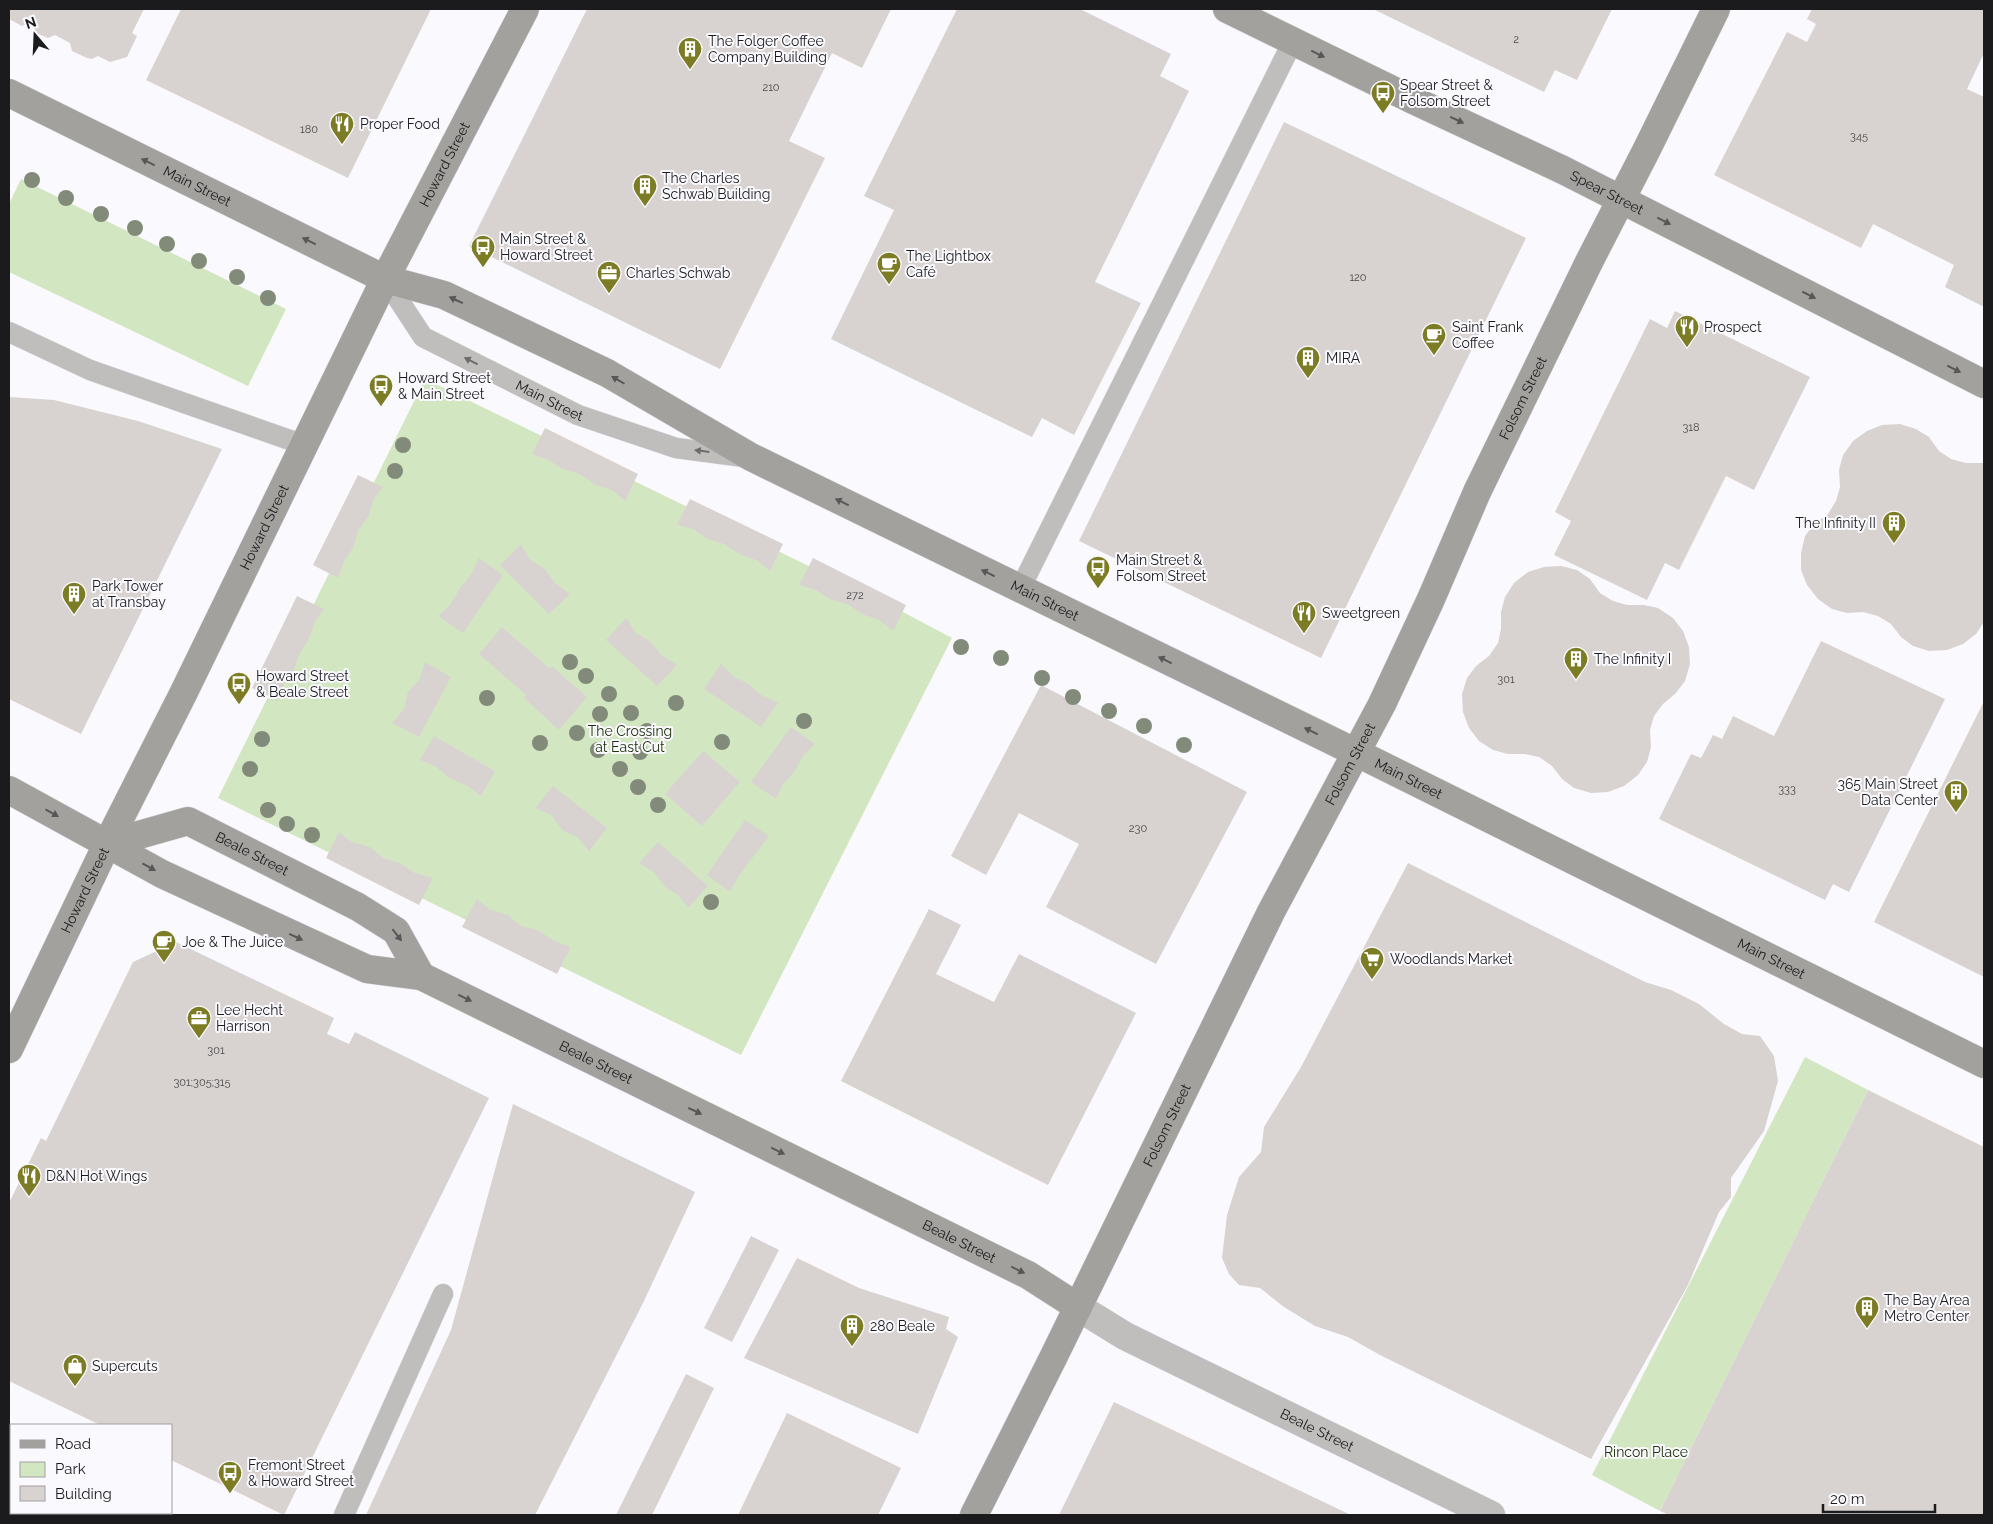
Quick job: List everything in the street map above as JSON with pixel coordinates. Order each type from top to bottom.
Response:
[{"type":"street","name":"Howard Street","points":[[9,1049],[107,844],[183,694],[385,279],[525,9]]},
{"type":"street","name":"Spear Street","points":[[1228,9],[1293,42],[1563,170],[1984,384]]},
{"type":"street","name":"Folsom Street","points":[[974,1515],[1271,912],[1382,704],[1431,599],[1477,492],[1620,199],[1716,9]]},
{"type":"street","name":"Main Street","points":[[9,93],[385,279],[444,295],[598,369],[751,458],[1355,752],[1984,1064]]},
{"type":"street","name":"Beale Street","points":[[9,790],[162,874],[367,969],[422,976],[1019,1271],[1125,1336],[1491,1515]]},
{"type":"street","name":"Beale Street","points":[[107,844],[188,821],[358,908],[396,931],[422,976]]},
{"type":"lane","points":[[1020,588],[1293,42]]},
{"type":"lane","name":"Main Street","points":[[385,279],[423,337],[578,415],[676,448],[751,458]]},
{"type":"lane","points":[[9,332],[90,370],[304,445]]},
{"type":"lane","points":[[344,1515],[443,1294]]},
{"type":"green space","points":[[21,179],[286,309],[248,386],[9,272],[9,204]]},
{"type":"green space","name":"The Crossing at East Cut","points":[[425,379],[903,612],[952,638],[741,1055],[218,798]]},
{"type":"green space","name":"Rincon Place","points":[[1805,1057],[1868,1090],[1660,1511],[1592,1475]]},
{"type":"building","points":[[9,9],[144,9],[132,33],[137,36],[127,57],[110,62],[98,56],[92,59],[87,58],[72,51],[70,43],[55,35],[48,38],[34,32],[30,23],[22,26],[9,19]]},
{"type":"building","points":[[181,9],[431,9],[348,178],[146,80]]},
{"type":"building","name":"The Charles Schwab Building","points":[[587,9],[891,9],[862,68],[832,53],[789,141],[825,158],[720,369],[469,246]]},
{"type":"building","points":[[957,9],[1080,9],[1171,54],[1160,76],[1189,91],[1095,282],[1141,303],[1074,435],[1042,418],[1032,437],[831,339],[894,210],[864,196]]},
{"type":"building","points":[[1373,9],[1612,9],[1577,80],[1555,70],[1544,92]]},
{"type":"building","points":[[1812,9],[1984,9],[1984,53],[1967,89],[1984,97],[1984,307],[1945,287],[1954,265],[1873,224],[1861,248],[1714,175],[1787,32],[1807,42],[1816,24],[1807,19]]},
{"type":"building","name":"MIRA","points":[[1284,122],[1526,238],[1321,658],[1079,541]]},
{"type":"building","points":[[1675,311],[1810,377],[1754,490],[1726,476],[1679,570],[1665,563],[1647,600],[1554,555],[1571,521],[1555,512],[1650,319],[1667,328]]},
{"type":"building","name":"Park Tower at Transbay","points":[[9,397],[54,400],[138,421],[222,449],[81,734],[9,699]]},
{"type":"building","name":"The Infinity II","points":[[1900,424],[1916,429],[1929,437],[1939,451],[1951,459],[1966,463],[1984,463],[1984,622],[1976,634],[1963,644],[1947,650],[1929,651],[1913,646],[1901,637],[1891,624],[1878,616],[1863,612],[1847,613],[1832,609],[1818,599],[1807,585],[1801,570],[1801,553],[1805,536],[1814,524],[1828,514],[1836,501],[1840,487],[1839,470],[1843,455],[1853,441],[1867,431],[1882,425]]},
{"type":"building","points":[[545,428],[638,474],[625,501],[611,490],[594,484],[579,474],[563,469],[548,460],[532,454]]},
{"type":"building","points":[[358,475],[383,487],[374,499],[368,517],[358,531],[353,548],[344,561],[338,578],[313,565]]},
{"type":"building","points":[[690,499],[783,544],[770,571],[756,560],[739,554],[724,544],[708,539],[693,529],[677,525]]},
{"type":"building","points":[[521,544],[530,560],[545,569],[555,583],[570,594],[549,614],[500,565]]},
{"type":"building","points":[[479,558],[503,575],[463,633],[438,616],[450,605],[460,588],[471,575]]},
{"type":"building","points":[[813,558],[906,605],[893,631],[879,620],[862,614],[847,604],[831,600],[816,590],[799,585]]},
{"type":"building","name":"The Infinity I","points":[[1561,566],[1577,570],[1590,579],[1600,593],[1613,601],[1627,605],[1644,605],[1658,608],[1673,618],[1683,631],[1689,647],[1690,664],[1685,681],[1654,716],[1650,730],[1651,747],[1647,762],[1638,775],[1624,786],[1608,792],[1591,793],[1574,788],[1562,779],[1552,766],[1539,757],[1525,754],[1508,754],[1493,750],[1479,741],[1469,728],[1463,712],[1462,694],[1467,678],[1476,666],[1489,656],[1498,643],[1501,629],[1501,612],[1505,597],[1514,583],[1528,572],[1544,567]]},
{"type":"building","points":[[297,596],[324,609],[315,622],[294,670],[284,684],[278,701],[252,688]]},
{"type":"building","points":[[626,618],[636,633],[650,641],[661,655],[677,665],[657,686],[606,640]]},
{"type":"building","points":[[502,627],[550,669],[552,666],[587,697],[559,730],[524,698],[526,695],[479,654]]},
{"type":"building","points":[[1821,641],[1945,699],[1849,892],[1833,884],[1825,900],[1659,819],[1691,754],[1701,758],[1713,735],[1722,739],[1733,716],[1774,736]]},
{"type":"building","points":[[425,662],[451,677],[419,737],[392,723],[404,709],[408,692],[419,680]]},
{"type":"building","points":[[721,664],[734,677],[749,684],[761,695],[778,703],[761,727],[704,689]]},
{"type":"building","points":[[1041,685],[1247,792],[1156,964],[1046,907],[1079,844],[1019,813],[986,875],[951,856]]},
{"type":"building","name":"365 Main Street Data Center","points":[[1984,701],[1984,977],[1874,922]]},
{"type":"building","points":[[791,727],[815,744],[803,756],[795,771],[783,784],[776,799],[751,782]]},
{"type":"building","points":[[434,736],[495,771],[481,796],[466,785],[449,778],[436,767],[420,760]]},
{"type":"building","points":[[703,751],[740,782],[702,826],[665,794]]},
{"type":"building","points":[[553,786],[607,828],[589,851],[577,837],[562,830],[551,815],[535,808]]},
{"type":"building","points":[[745,820],[769,836],[738,877],[730,892],[707,875]]},
{"type":"building","points":[[339,832],[352,842],[370,847],[383,858],[400,863],[415,873],[433,878],[419,905],[326,858]]},
{"type":"building","points":[[658,842],[708,886],[688,908],[678,895],[665,887],[654,872],[639,863]]},
{"type":"building","points":[[1408,863],[1645,982],[1671,990],[1699,1004],[1724,1024],[1742,1034],[1760,1036],[1774,1056],[1778,1081],[1764,1131],[1731,1178],[1731,1197],[1719,1212],[1688,1285],[1591,1459],[1380,1355],[1348,1337],[1315,1326],[1284,1307],[1260,1288],[1239,1285],[1229,1274],[1222,1258],[1227,1215],[1239,1177],[1261,1152],[1264,1127],[1301,1067]]},
{"type":"building","points":[[477,899],[490,910],[508,915],[521,926],[538,930],[552,940],[571,947],[557,974],[462,927]]},
{"type":"building","points":[[929,909],[961,925],[936,974],[994,1002],[1019,954],[1136,1013],[1048,1185],[841,1081]]},
{"type":"building","points":[[176,942],[334,1018],[327,1034],[349,1044],[355,1032],[489,1098],[284,1515],[172,1460],[172,1424],[98,1424],[9,1381],[9,1203],[41,1138],[46,1141],[133,962]]},
{"type":"building","name":"The Bay Area Metro Center","points":[[1868,1090],[1984,1147],[1984,1515],[1669,1515],[1660,1511]]},
{"type":"building","points":[[513,1104],[695,1192],[643,1303],[535,1515],[366,1515],[451,1330]]},
{"type":"building","points":[[751,1236],[779,1250],[732,1342],[704,1328]]},
{"type":"building","name":"280 Beale","points":[[797,1258],[859,1288],[949,1317],[946,1329],[958,1337],[918,1434],[744,1358]]},
{"type":"building","points":[[686,1374],[714,1388],[652,1515],[616,1515]]},
{"type":"building","points":[[1114,1402],[1351,1515],[1059,1515]]},
{"type":"building","points":[[787,1413],[901,1468],[878,1515],[738,1515]]},
{"type":"place","name":"The Folger Coffee Company Building","points":[[690,70]]},
{"type":"place","name":"Spear Street & Folsom Street","points":[[1383,114]]},
{"type":"place","name":"Proper Food","points":[[342,145]]},
{"type":"place","name":"The Charles Schwab Building","points":[[645,207]]},
{"type":"place","name":"Main Street & Howard Street","points":[[483,268]]},
{"type":"place","name":"The Lightbox Café","points":[[889,285]]},
{"type":"place","name":"Charles Schwab","points":[[609,294]]},
{"type":"place","name":"Prospect","points":[[1687,348]]},
{"type":"place","name":"Saint Frank Coffee","points":[[1434,356]]},
{"type":"place","name":"MIRA","points":[[1308,379]]},
{"type":"place","name":"Howard Street & Main Street","points":[[381,407]]},
{"type":"place","name":"The Infinity II","points":[[1894,544]]},
{"type":"place","name":"Main Street & Folsom Street","points":[[1098,589]]},
{"type":"place","name":"Park Tower at Transbay","points":[[74,615]]},
{"type":"place","name":"Sweetgreen","points":[[1304,634]]},
{"type":"place","name":"The Infinity I","points":[[1576,680]]},
{"type":"place","name":"Howard Street & Beale Street","points":[[239,705]]},
{"type":"place","name":"365 Main Street Data Center","points":[[1956,813]]},
{"type":"place","name":"Joe & The Juice","points":[[164,963]]},
{"type":"place","name":"Woodlands Market","points":[[1372,980]]},
{"type":"place","name":"Lee Hecht Harrison","points":[[199,1039]]},
{"type":"place","name":"D&N Hot Wings","points":[[29,1197]]},
{"type":"place","name":"The Bay Area Metro Center","points":[[1867,1329]]},
{"type":"place","name":"280 Beale","points":[[852,1347]]},
{"type":"place","name":"Supercuts","points":[[75,1387]]},
{"type":"place","name":"Fremont Street & Howard Street","points":[[230,1494]]}]
